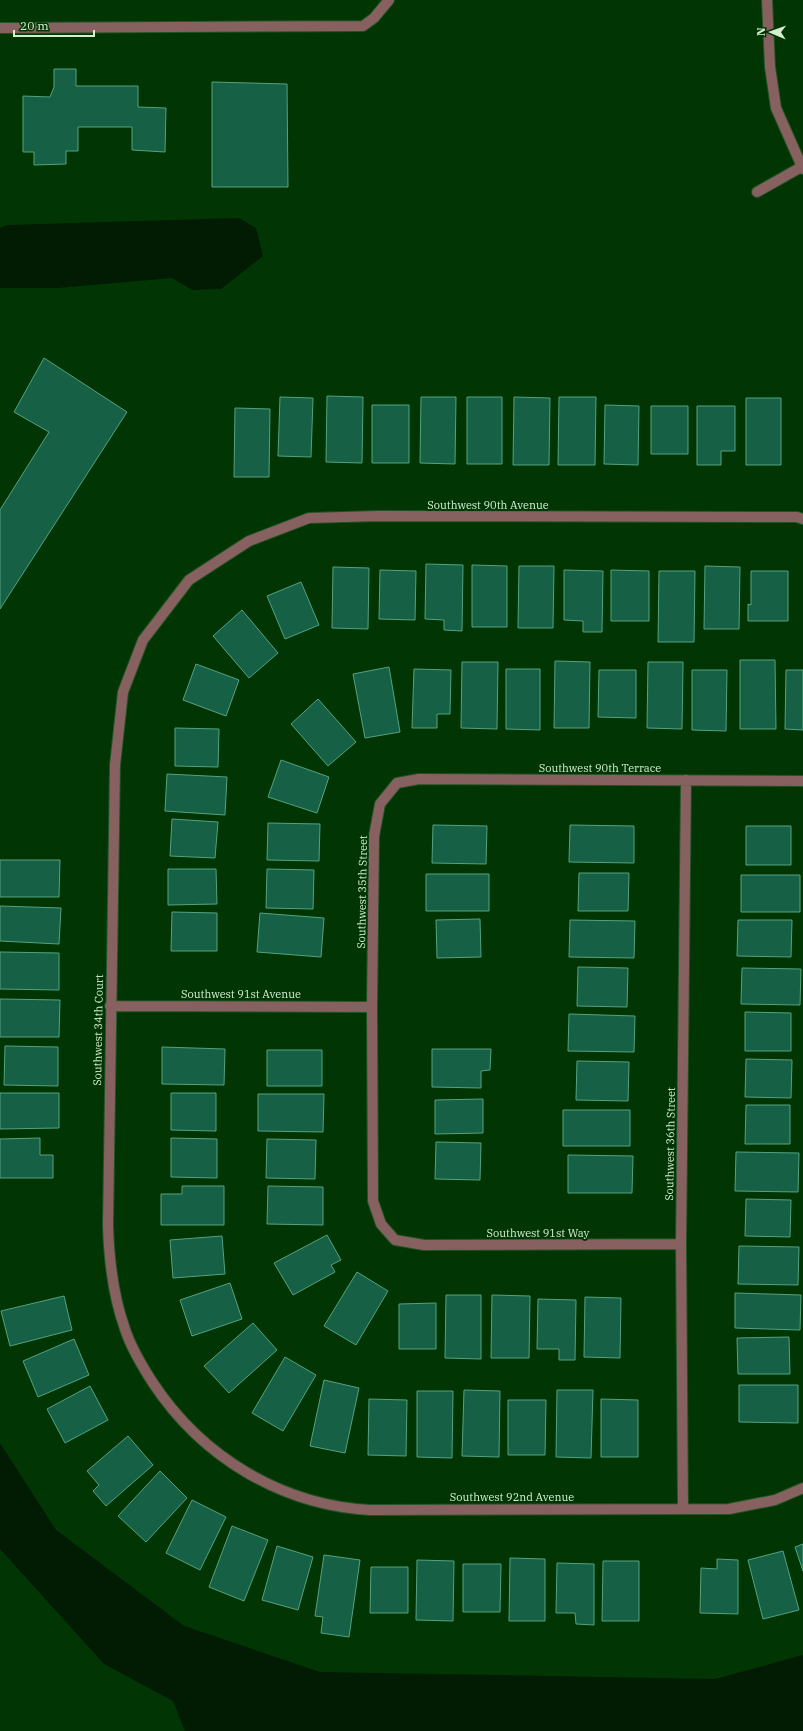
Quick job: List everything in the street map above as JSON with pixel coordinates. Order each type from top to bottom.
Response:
[{"type":"street","points":[[0,28],[363,26],[374,18],[389,0]]},
{"type":"street","points":[[757,192],[802,167],[776,108],[770,67],[767,0]]},
{"type":"street","name":"Southwest 90th Avenue","points":[[189,580],[249,541],[308,518],[378,516],[797,517],[803,519]]},
{"type":"street","name":"Southwest 34th Court","points":[[189,580],[144,640],[123,692],[115,765],[110,1006],[109,1256],[118,1308],[125,1330],[135,1352],[162,1397],[207,1445],[228,1461]]},
{"type":"street","name":"Southwest 90th Terrace","points":[[397,783],[419,779],[803,780]]},
{"type":"street","name":"Southwest 36th Street","points":[[683,1509],[681,1244],[686,780]]},
{"type":"street","name":"Southwest 35th Street","points":[[395,1240],[381,1224],[373,1201],[372,1007],[374,836],[380,804],[397,783]]},
{"type":"street","name":"Southwest 91st Avenue","points":[[110,1006],[372,1007]]},
{"type":"street","name":"Southwest 91st Way","points":[[395,1240],[424,1245],[681,1244]]},
{"type":"street","name":"Southwest 92nd Avenue","points":[[228,1461],[275,1488],[312,1501],[351,1508],[729,1509],[775,1500],[803,1488]]},
{"type":"shaded area","points":[[239,218],[256,228],[263,256],[221,289],[192,290],[172,278],[58,288],[0,288],[0,228],[7,225]]},
{"type":"shaded area","points":[[0,1443],[56,1530],[184,1626],[320,1672],[715,1679],[803,1655],[803,1731],[185,1731],[173,1701],[104,1664],[0,1549]]},
{"type":"building","points":[[54,69],[76,69],[76,86],[138,86],[138,107],[166,108],[165,152],[132,150],[132,127],[78,127],[78,151],[66,151],[66,164],[34,165],[34,152],[23,152],[23,96],[50,97],[54,87]]},
{"type":"building","points":[[212,82],[287,84],[288,187],[212,187]]},
{"type":"building","points":[[44,358],[127,412],[0,609],[0,510],[49,432],[14,412]]},
{"type":"building","points":[[327,396],[363,397],[362,463],[326,462]]},
{"type":"building","points":[[280,397],[313,398],[311,457],[278,456]]},
{"type":"building","points":[[421,397],[456,397],[455,464],[420,463]]},
{"type":"building","points":[[467,397],[502,397],[502,464],[467,464]]},
{"type":"building","points":[[514,397],[550,398],[549,465],[513,465]]},
{"type":"building","points":[[559,397],[596,397],[595,465],[558,465]]},
{"type":"building","points":[[746,398],[781,398],[781,465],[746,465]]},
{"type":"building","points":[[372,405],[409,405],[409,463],[372,463]]},
{"type":"building","points":[[605,405],[639,406],[638,465],[604,464]]},
{"type":"building","points":[[651,406],[688,406],[688,454],[651,454]]},
{"type":"building","points":[[697,406],[735,406],[735,451],[721,451],[721,465],[697,465]]},
{"type":"building","points":[[235,408],[270,409],[269,477],[234,477]]},
{"type":"building","points":[[426,564],[463,565],[462,631],[444,630],[444,620],[425,619]]},
{"type":"building","points":[[472,565],[507,566],[507,627],[472,627]]},
{"type":"building","points":[[519,566],[554,566],[553,628],[518,628]]},
{"type":"building","points":[[705,566],[740,567],[739,629],[704,629]]},
{"type":"building","points":[[333,567],[369,568],[368,629],[332,628]]},
{"type":"building","points":[[380,570],[416,571],[415,620],[379,619]]},
{"type":"building","points":[[564,570],[603,571],[602,632],[583,632],[583,621],[564,620]]},
{"type":"building","points":[[611,570],[649,571],[649,621],[611,621]]},
{"type":"building","points":[[659,571],[695,571],[694,642],[658,642]]},
{"type":"building","points":[[751,571],[788,571],[788,621],[748,621],[748,604],[751,605]]},
{"type":"building","points":[[301,582],[319,625],[285,639],[267,596]]},
{"type":"building","points":[[242,610],[278,653],[249,678],[213,636]]},
{"type":"building","points":[[740,660],[775,660],[776,729],[740,729]]},
{"type":"building","points":[[555,661],[590,662],[589,728],[554,728]]},
{"type":"building","points":[[462,662],[498,662],[497,729],[461,728]]},
{"type":"building","points":[[648,662],[683,662],[682,729],[647,728]]},
{"type":"building","points":[[196,664],[239,680],[226,716],[183,700]]},
{"type":"building","points":[[389,667],[400,732],[365,738],[353,674]]},
{"type":"building","points":[[414,669],[451,670],[450,714],[437,714],[437,728],[412,728]]},
{"type":"building","points":[[506,669],[540,669],[540,730],[506,729]]},
{"type":"building","points":[[599,670],[636,670],[636,718],[598,717]]},
{"type":"building","points":[[692,670],[727,670],[726,731],[692,730]]},
{"type":"building","points":[[786,670],[803,670],[803,730],[785,729]]},
{"type":"building","points":[[318,699],[356,742],[328,766],[291,724]]},
{"type":"building","points":[[175,728],[219,729],[218,767],[175,766]]},
{"type":"building","points":[[281,760],[329,777],[317,813],[268,797]]},
{"type":"building","points":[[167,774],[227,777],[225,815],[165,811]]},
{"type":"building","points":[[172,819],[218,822],[215,858],[170,856]]},
{"type":"building","points":[[268,823],[320,824],[319,861],[267,860]]},
{"type":"building","points":[[433,825],[487,826],[486,864],[432,863]]},
{"type":"building","points":[[570,825],[634,826],[634,863],[569,862]]},
{"type":"building","points":[[746,826],[791,826],[791,865],[746,865]]},
{"type":"building","points":[[0,860],[60,860],[59,897],[0,897]]},
{"type":"building","points":[[168,869],[216,869],[217,904],[168,905]]},
{"type":"building","points":[[267,869],[314,870],[313,909],[266,908]]},
{"type":"building","points":[[579,873],[629,873],[628,911],[578,911]]},
{"type":"building","points":[[426,874],[489,874],[489,911],[426,911]]},
{"type":"building","points":[[741,875],[800,875],[800,912],[741,912]]},
{"type":"building","points":[[0,906],[61,908],[59,944],[0,941]]},
{"type":"building","points":[[172,912],[217,913],[217,951],[171,951]]},
{"type":"building","points":[[260,913],[324,918],[321,957],[257,952]]},
{"type":"building","points":[[480,919],[481,957],[437,958],[436,920]]},
{"type":"building","points":[[570,920],[635,921],[634,958],[569,957]]},
{"type":"building","points":[[738,920],[792,920],[791,957],[737,956]]},
{"type":"building","points":[[0,952],[59,953],[59,990],[0,989]]},
{"type":"building","points":[[578,967],[628,968],[627,1007],[577,1006]]},
{"type":"building","points":[[742,968],[801,969],[800,1005],[741,1004]]},
{"type":"building","points":[[0,999],[60,1000],[59,1037],[0,1037]]},
{"type":"building","points":[[745,1012],[791,1013],[791,1051],[745,1051]]},
{"type":"building","points":[[569,1014],[635,1016],[634,1052],[568,1051]]},
{"type":"building","points":[[5,1046],[58,1047],[58,1086],[4,1085]]},
{"type":"building","points":[[162,1047],[225,1049],[224,1085],[162,1084]]},
{"type":"building","points":[[432,1049],[491,1049],[490,1070],[481,1071],[481,1088],[432,1087]]},
{"type":"building","points":[[267,1050],[322,1050],[322,1086],[267,1086]]},
{"type":"building","points":[[746,1059],[792,1060],[791,1098],[745,1097]]},
{"type":"building","points":[[577,1061],[629,1062],[628,1101],[576,1100]]},
{"type":"building","points":[[0,1093],[59,1093],[59,1128],[0,1129]]},
{"type":"building","points":[[171,1093],[216,1093],[216,1131],[171,1130]]},
{"type":"building","points":[[258,1094],[324,1094],[323,1132],[258,1131]]},
{"type":"building","points":[[483,1099],[483,1133],[435,1134],[435,1100]]},
{"type":"building","points":[[746,1105],[790,1105],[790,1144],[745,1144]]},
{"type":"building","points":[[563,1110],[630,1110],[630,1146],[563,1146]]},
{"type":"building","points":[[40,1138],[40,1155],[53,1155],[53,1178],[0,1178],[0,1139]]},
{"type":"building","points":[[171,1138],[217,1139],[217,1178],[171,1177]]},
{"type":"building","points":[[267,1139],[316,1140],[315,1179],[266,1178]]},
{"type":"building","points":[[436,1142],[481,1143],[480,1180],[435,1179]]},
{"type":"building","points":[[736,1152],[799,1153],[798,1192],[735,1191]]},
{"type":"building","points":[[568,1155],[633,1156],[632,1193],[568,1193]]},
{"type":"building","points":[[182,1186],[224,1186],[224,1225],[161,1225],[161,1194],[182,1194]]},
{"type":"building","points":[[268,1186],[323,1187],[323,1225],[267,1224]]},
{"type":"building","points":[[746,1199],[791,1200],[790,1237],[745,1236]]},
{"type":"building","points":[[327,1235],[341,1260],[331,1265],[335,1272],[293,1295],[274,1263]]},
{"type":"building","points":[[222,1236],[225,1274],[173,1278],[170,1240]]},
{"type":"building","points":[[739,1246],[799,1247],[798,1285],[738,1284]]},
{"type":"building","points":[[357,1272],[388,1291],[356,1345],[324,1326]]},
{"type":"building","points":[[230,1283],[242,1319],[192,1336],[180,1300]]},
{"type":"building","points":[[735,1293],[801,1295],[800,1330],[735,1328]]},
{"type":"building","points":[[446,1295],[481,1295],[481,1359],[445,1358]]},
{"type":"building","points":[[492,1295],[530,1296],[529,1358],[491,1358]]},
{"type":"building","points":[[64,1296],[72,1330],[10,1346],[1,1311]]},
{"type":"building","points":[[585,1297],[621,1298],[620,1358],[584,1357]]},
{"type":"building","points":[[538,1299],[576,1300],[575,1360],[559,1360],[559,1349],[537,1349]]},
{"type":"building","points":[[436,1303],[436,1349],[399,1349],[399,1304]]},
{"type":"building","points":[[253,1323],[277,1350],[229,1393],[204,1366]]},
{"type":"building","points":[[789,1337],[790,1374],[738,1374],[737,1338]]},
{"type":"building","points":[[74,1339],[89,1375],[38,1397],[23,1361]]},
{"type":"building","points":[[285,1357],[316,1375],[283,1431],[252,1413]]},
{"type":"building","points":[[324,1380],[359,1388],[345,1453],[310,1446]]},
{"type":"building","points":[[739,1385],[798,1385],[798,1423],[739,1422]]},
{"type":"building","points":[[90,1386],[108,1420],[65,1443],[47,1409]]},
{"type":"building","points":[[464,1390],[500,1391],[499,1457],[462,1456]]},
{"type":"building","points":[[557,1390],[593,1390],[591,1458],[556,1457]]},
{"type":"building","points":[[417,1391],[453,1391],[452,1458],[417,1457]]},
{"type":"building","points":[[369,1399],[407,1400],[406,1456],[368,1455]]},
{"type":"building","points":[[601,1399],[638,1400],[638,1457],[601,1457]]},
{"type":"building","points":[[508,1400],[546,1400],[545,1455],[508,1455]]},
{"type":"building","points":[[128,1436],[153,1465],[106,1506],[93,1491],[99,1485],[87,1471]]},
{"type":"building","points":[[160,1471],[187,1498],[146,1542],[118,1516]]},
{"type":"building","points":[[192,1500],[226,1517],[200,1570],[166,1553]]},
{"type":"building","points":[[232,1526],[268,1540],[244,1601],[209,1587]]},
{"type":"building","points":[[803,1544],[803,1571],[795,1547]]},
{"type":"building","points":[[277,1546],[313,1557],[298,1610],[262,1600]]},
{"type":"building","points":[[783,1551],[799,1610],[763,1619],[748,1560]]},
{"type":"building","points":[[324,1555],[360,1560],[349,1637],[321,1633],[323,1617],[315,1616]]},
{"type":"building","points":[[510,1558],[545,1559],[545,1621],[509,1621]]},
{"type":"building","points":[[717,1559],[738,1560],[738,1614],[700,1613],[701,1568],[717,1569]]},
{"type":"building","points":[[417,1560],[454,1561],[453,1621],[416,1620]]},
{"type":"building","points":[[603,1561],[639,1561],[639,1621],[602,1621]]},
{"type":"building","points":[[557,1563],[594,1564],[594,1625],[576,1624],[575,1613],[556,1613]]},
{"type":"building","points":[[463,1564],[501,1564],[500,1612],[463,1612]]},
{"type":"building","points":[[371,1567],[408,1567],[408,1613],[370,1613]]}]
